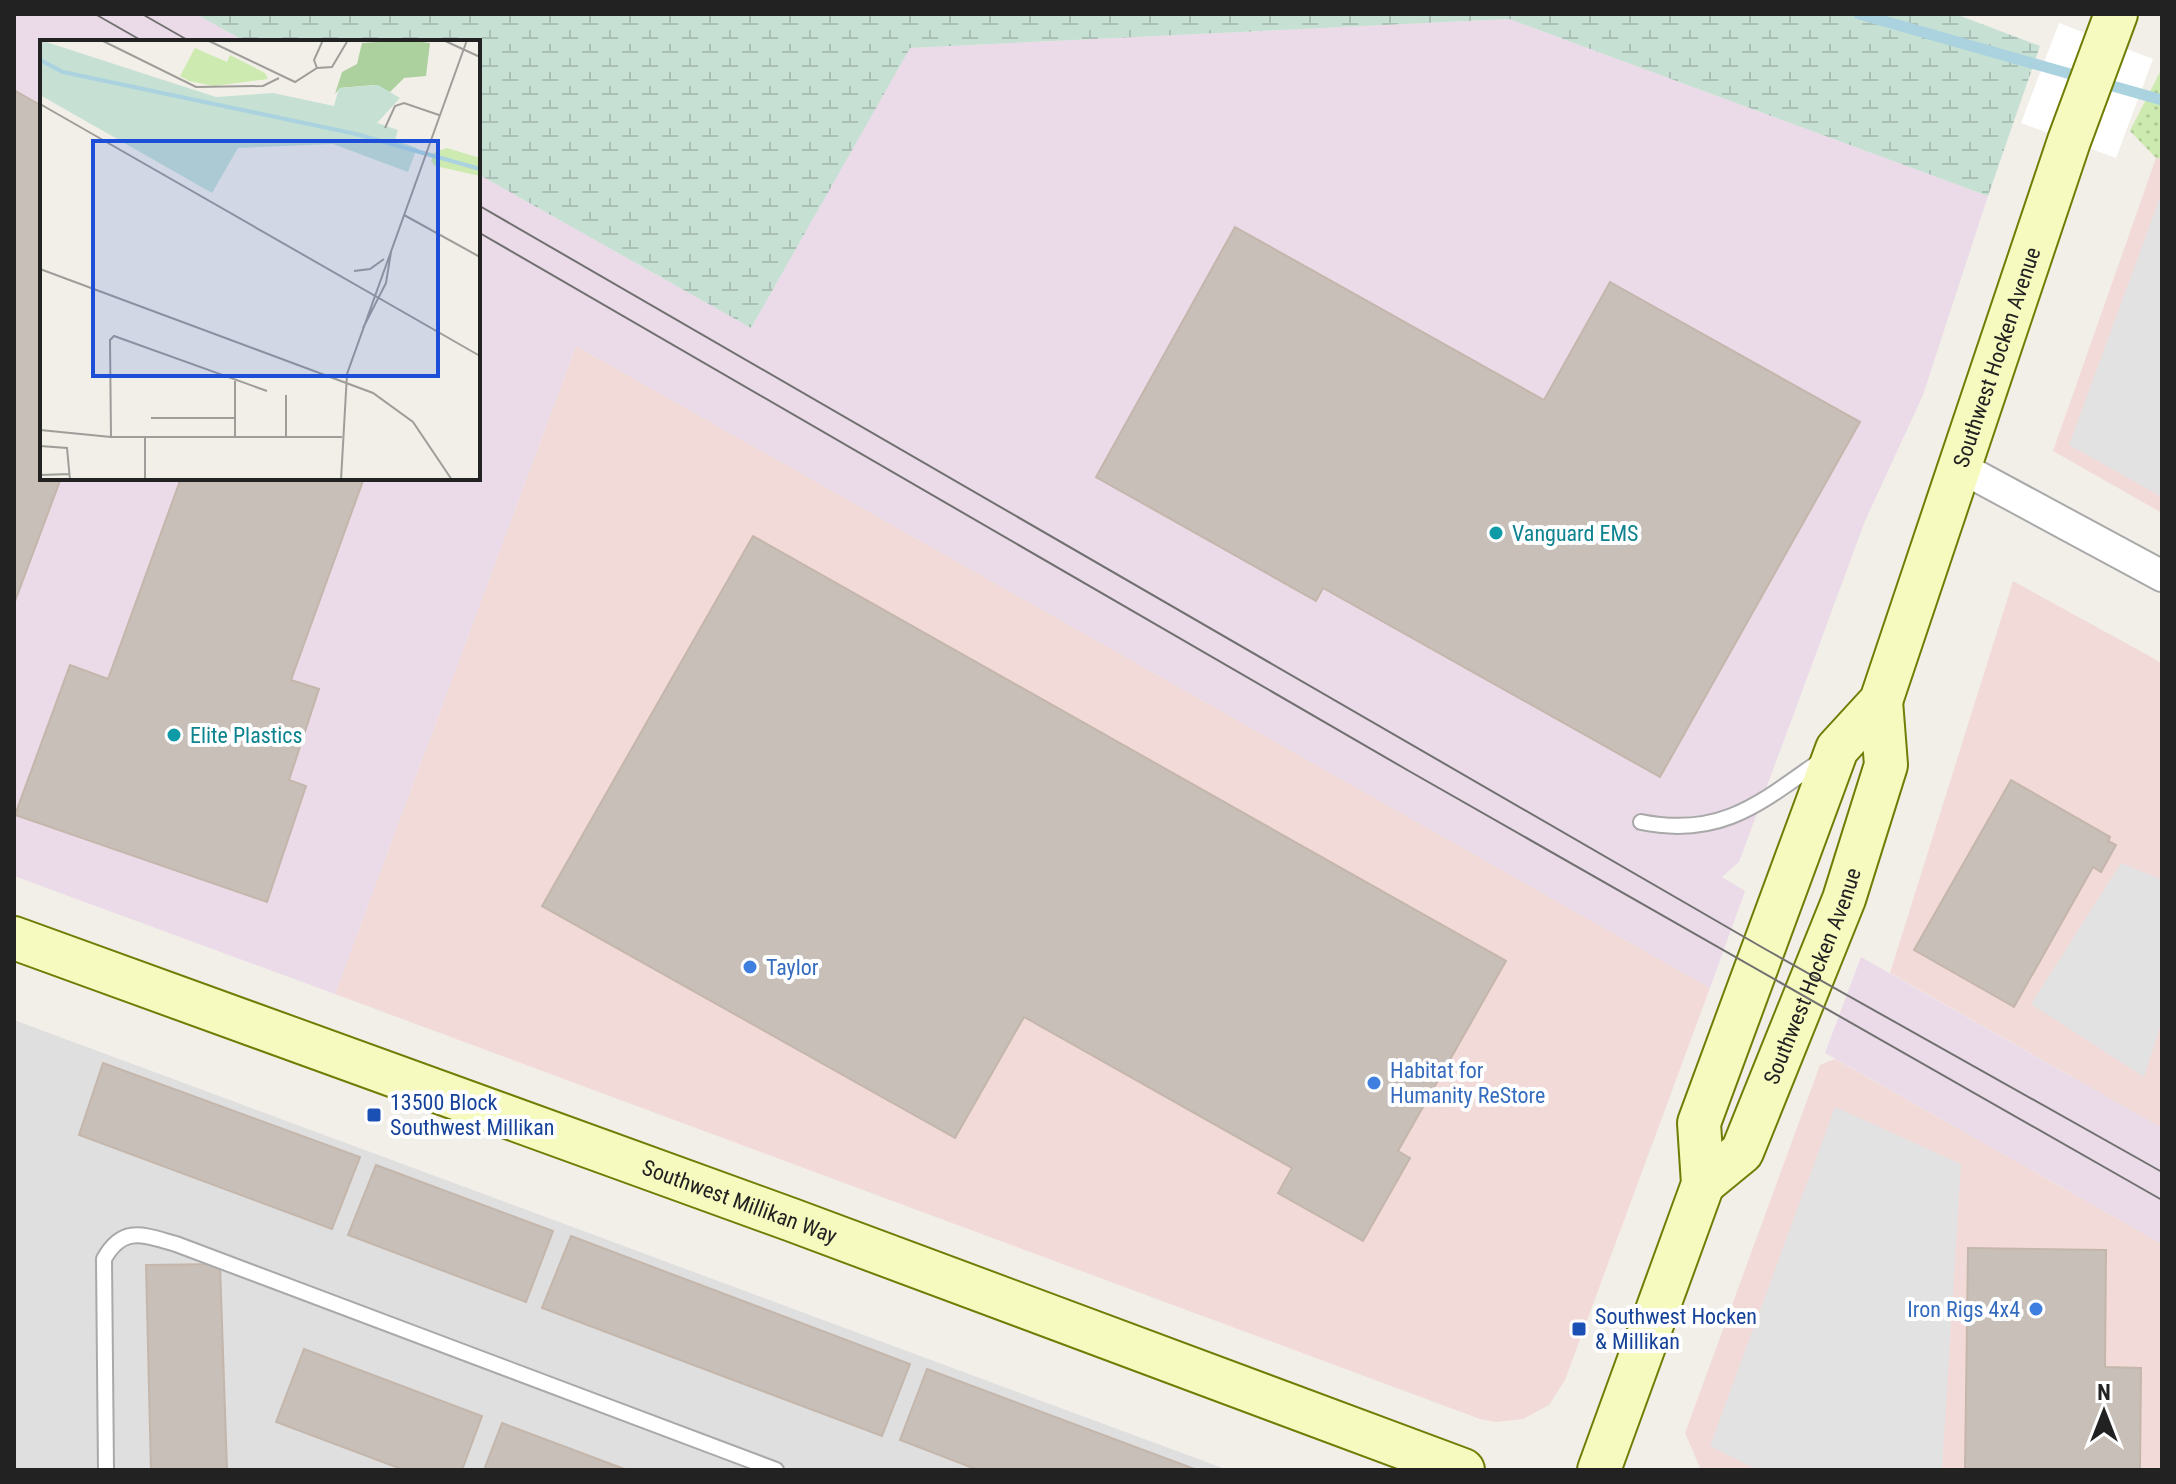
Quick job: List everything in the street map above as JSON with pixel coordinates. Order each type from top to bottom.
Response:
[{"type":"street","name":"Southwest Hocken Avenue","points":[[1703,1184],[1742,1152],[1807,999],[1844,899],[1886,765],[1881,701],[2069,141],[2111,28]]},
{"type":"street","points":[[1960,467],[2162,576]]},
{"type":"street","name":"Southwest Hocken Avenue","points":[[1599,1470],[1703,1184],[1699,1123],[1837,749],[1881,701]]},
{"type":"street","name":"Southwest Millikan Way","points":[[14,938],[792,1220],[1463,1470]]},
{"type":"lane","points":[[1641,822],[1691,827],[1715,823],[1746,812],[1837,749]]},
{"type":"lane","points":[[106,1470],[104,1259],[114,1242],[130,1235],[176,1244],[776,1470]]},
{"type":"shaded area","points":[[14,14],[196,14],[242,40],[40,40],[40,480],[480,480],[480,175],[751,328],[909,48],[1509,19],[1988,196],[1923,395],[1865,521],[1739,862],[1722,877],[1745,891],[1710,988],[576,346],[335,994],[14,876]]},
{"type":"shaded area","points":[[2156,158],[2162,159],[2162,513],[2053,451]]},
{"type":"shaded area","points":[[2162,192],[2162,497],[2069,445]]},
{"type":"shaded area","points":[[576,346],[1710,988],[1565,1380],[1549,1405],[1523,1419],[1496,1422],[1480,1419],[335,994]]},
{"type":"shaded area","points":[[2013,581],[2162,663],[2162,1128],[1890,973]]},
{"type":"shaded area","points":[[2121,863],[2162,880],[2162,1021],[2144,1077],[2031,1004]]},
{"type":"shaded area","points":[[1861,957],[2162,1128],[2162,1244],[1825,1053]]},
{"type":"shaded area","points":[[14,1020],[1228,1470],[14,1470]]},
{"type":"shaded area","points":[[1835,1059],[2162,1244],[2162,1470],[1701,1470],[1685,1433],[1820,1065]]},
{"type":"shaded area","points":[[1835,1107],[1961,1164],[1942,1470],[1757,1470],[1710,1446]]},
{"type":"green space","points":[[196,14],[1955,14],[2040,46],[1988,196],[1509,19],[910,48],[751,328],[480,175],[480,40],[242,40]]},
{"type":"green space","points":[[2162,68],[2162,159],[2156,158],[2130,131]]},
{"type":"pier","points":[[2059,23],[2153,59],[2116,158],[2021,123]]},
{"type":"building","points":[[14,90],[40,105],[40,480],[60,480],[14,604]]},
{"type":"building","name":"Vanguard EMS","points":[[1235,227],[1544,400],[1610,282],[1860,422],[1660,777],[1323,588],[1316,601],[1096,477]]},
{"type":"building","name":"Elite Plastics","points":[[180,480],[363,480],[291,680],[319,689],[289,780],[306,786],[267,902],[15,815],[70,665],[108,679]]},
{"type":"building","points":[[753,536],[1506,961],[1398,1151],[1410,1158],[1363,1241],[1278,1193],[1292,1168],[1024,1017],[955,1138],[542,906]]},
{"type":"building","points":[[2011,780],[2110,837],[2108,841],[2116,845],[2101,872],[2093,867],[2014,1007],[1914,950]]},
{"type":"building","points":[[103,1063],[360,1157],[332,1229],[79,1135]]},
{"type":"building","points":[[376,1165],[553,1231],[526,1302],[348,1235]]},
{"type":"building","points":[[571,1236],[910,1364],[882,1436],[542,1308]]},
{"type":"building","name":"Iron Rigs 4x4","points":[[1968,1248],[2106,1250],[2105,1367],[2141,1368],[2140,1470],[1965,1470]]},
{"type":"building","points":[[220,1264],[227,1470],[151,1470],[146,1265]]},
{"type":"building","points":[[304,1349],[482,1416],[462,1470],[404,1470],[276,1422]]},
{"type":"building","points":[[927,1369],[1197,1470],[978,1470],[900,1440]]},
{"type":"building","points":[[502,1423],[627,1470],[484,1470]]},
{"type":"waterway","points":[[1859,14],[2162,100]]},
{"type":"tram line","points":[[95,14],[140,40]]},
{"type":"tram line","points":[[142,14],[188,40]]},
{"type":"tram line","points":[[480,206],[1765,949],[2162,1172]]},
{"type":"tram line","points":[[480,233],[1409,771],[2162,1200]]},
{"type":"place","name":"Vanguard EMS","points":[[1496,533]]},
{"type":"place","name":"Elite Plastics","points":[[174,735]]},
{"type":"place","name":"Taylor","points":[[750,967]]},
{"type":"place","name":"Habitat for Humanity ReStore","points":[[1374,1083]]},
{"type":"place","name":"13500 Block Southwest Millikan","points":[[374,1115]]},
{"type":"place","name":"Iron Rigs 4x4","points":[[2036,1309]]},
{"type":"place","name":"Southwest Hocken & Millikan","points":[[1579,1329]]}]
